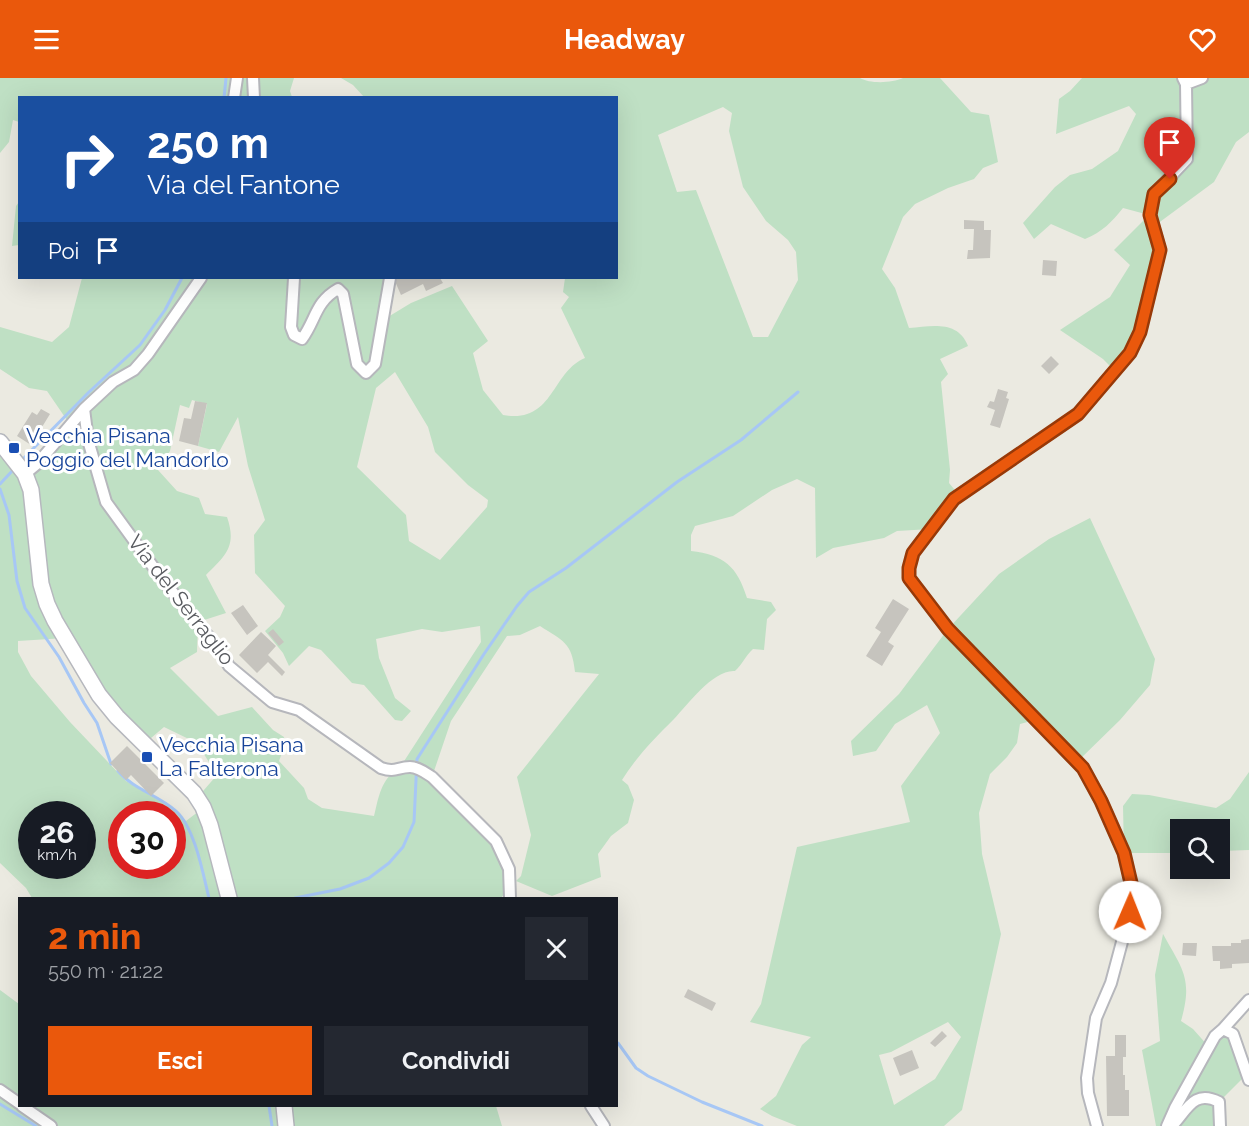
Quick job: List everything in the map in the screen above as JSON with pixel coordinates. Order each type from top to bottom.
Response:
[{"type":"main road","points":[[0,442],[25,474],[31,490],[41,584],[46,604],[99,695],[121,722],[194,793],[203,807],[229,897]]},
{"type":"main road","points":[[284,1107],[286,1126]]},
{"type":"street","points":[[234,96],[237,78]]},
{"type":"street","points":[[253,78],[254,96]]},
{"type":"street","points":[[1097,1126],[1088,1093],[1087,1078],[1096,1018],[1111,983],[1130,912],[1131,883],[1124,853],[1101,801],[1083,768],[948,629],[909,578],[909,568],[913,553],[954,499],[1078,414],[1130,353],[1140,332],[1160,250],[1150,215],[1154,194],[1187,159],[1185,81],[1202,78]]},
{"type":"street","points":[[25,474],[37,464],[84,409],[113,382],[134,370],[148,354],[200,279]]},
{"type":"street","points":[[294,279],[291,327],[294,335],[302,339],[309,330],[318,306],[338,289],[343,294],[357,364],[366,373],[375,364],[390,279]]},
{"type":"street","name":"Via del Serraglio","points":[[84,409],[88,440],[106,502],[162,579],[220,651],[229,666],[272,702],[299,710],[381,768],[393,772],[410,767],[422,770],[432,777],[496,841],[509,869],[510,897]]},
{"type":"street","points":[[1170,1126],[1175,1108],[1215,1036],[1249,1000]]},
{"type":"street","points":[[1223,1029],[1233,1034],[1249,1080]]},
{"type":"street","points":[[0,1090],[18,1103]]},
{"type":"street","points":[[1170,1126],[1189,1104],[1201,1097],[1210,1097],[1219,1102],[1220,1126]]},
{"type":"street","points":[[24,1107],[51,1126]]},
{"type":"street","points":[[592,1107],[604,1126]]},
{"type":"green space","points":[[0,78],[294,78],[290,91],[292,96],[18,96],[18,122],[13,120],[9,142],[0,153]]},
{"type":"green space","points":[[341,78],[860,78],[881,82],[903,78],[940,78],[971,112],[989,115],[998,162],[983,168],[974,179],[948,188],[915,204],[903,217],[882,269],[895,288],[909,328],[943,326],[951,328],[964,338],[968,346],[940,359],[948,374],[941,382],[950,470],[949,483],[959,495],[931,529],[897,531],[884,538],[833,548],[816,558],[815,488],[797,479],[772,490],[733,516],[695,526],[691,535],[691,551],[721,559],[734,570],[747,598],[771,602],[776,610],[767,619],[764,650],[753,649],[735,671],[727,672],[710,681],[646,748],[622,780],[628,785],[634,800],[628,823],[611,836],[598,854],[601,877],[552,896],[516,881],[521,876],[531,835],[517,777],[599,674],[575,672],[569,648],[555,635],[540,626],[520,635],[507,636],[451,721],[432,777],[496,841],[510,886],[502,897],[31,897],[26,888],[0,863],[0,442],[25,474],[71,426],[47,391],[29,388],[0,369],[0,327],[52,342],[69,327],[82,279],[394,279],[383,320],[411,303],[452,286],[488,341],[473,353],[483,390],[503,415],[520,416],[533,412],[542,405],[565,374],[585,358],[561,308],[569,297],[563,292],[565,279],[618,279],[618,96],[363,96],[353,85]],"holes":[[[723,107],[732,113],[729,131],[743,187],[766,221],[788,240],[796,252],[798,280],[768,337],[753,337],[696,190],[677,192],[658,135]],[[395,372],[428,427],[435,452],[468,485],[488,500],[487,507],[440,560],[409,541],[406,515],[357,467],[376,388]],[[192,400],[207,404],[198,446],[219,452],[238,417],[248,466],[265,520],[254,535],[255,573],[285,606],[280,617],[265,631],[283,653],[289,666],[309,646],[321,650],[352,683],[364,685],[395,720],[402,721],[411,711],[395,698],[379,658],[376,639],[422,629],[442,632],[480,626],[481,642],[399,769],[384,783],[374,816],[322,808],[308,799],[304,788],[279,761],[285,745],[284,737],[273,730],[252,707],[218,716],[170,668],[197,652],[198,622],[226,613],[206,575],[228,549],[231,535],[227,517],[205,514],[199,498],[177,491],[158,470],[170,451],[180,405],[189,408]],[[65,638],[144,744],[164,727],[197,743],[217,775],[197,798],[203,808],[186,821],[186,879],[108,879],[108,801],[160,801],[126,781],[70,722],[31,676],[18,652],[18,641]]]},
{"type":"green space","points":[[1082,78],[1249,78],[1249,132],[1236,142],[1214,182],[1153,227],[1160,250],[1140,332],[1114,370],[1103,359],[1060,330],[1110,297],[1130,265],[1114,250],[1149,215],[1123,208],[1106,226],[1085,239],[1051,224],[1034,239],[1023,223],[1055,187],[1070,175],[1092,169],[1118,151],[1136,114],[1129,106],[1056,134],[1059,99]]},
{"type":"green space","points":[[18,203],[18,245],[12,246]]},
{"type":"green space","points":[[1090,518],[1155,659],[1150,685],[1120,720],[1077,762],[1035,720],[1020,724],[1017,743],[990,774],[979,813],[982,854],[1001,934],[962,1110],[944,1126],[797,1126],[772,1116],[760,1109],[776,1096],[802,1045],[811,1037],[750,1022],[761,1004],[797,847],[910,822],[901,786],[940,733],[927,705],[895,724],[876,751],[853,756],[851,741],[899,694],[948,629],[999,574],[1049,539]],"holes":[[[948,1022],[961,1037],[935,1079],[894,1105],[879,1055],[891,1052]]]},
{"type":"green space","points":[[1249,772],[1249,850],[1230,851],[1230,819],[1170,819],[1170,853],[1124,853],[1123,806],[1132,794],[1149,795],[1216,808],[1230,799]]},
{"type":"green space","points":[[1163,934],[1184,975],[1186,995],[1181,1021],[1193,1029],[1209,1047],[1215,1036],[1233,1034],[1247,1074],[1219,1102],[1220,1126],[1156,1126],[1142,1050],[1160,1041],[1155,975]]},
{"type":"green space","points":[[0,990],[18,1003],[18,1107],[496,1107],[502,1126],[0,1126]]},
{"type":"building","points":[[964,220],[984,221],[984,230],[991,230],[990,258],[967,259],[968,250],[973,250],[974,229],[964,229]]},
{"type":"building","points":[[1043,260],[1057,261],[1056,276],[1042,275]]},
{"type":"building","points":[[394,279],[441,279],[443,283],[426,291],[423,284],[401,295]]},
{"type":"building","points":[[1051,356],[1059,364],[1049,374],[1041,366]]},
{"type":"building","points":[[998,389],[1008,392],[1006,398],[1009,399],[1000,428],[990,425],[995,410],[987,407],[990,401],[994,402]]},
{"type":"building","points":[[195,401],[207,403],[198,446],[179,441],[184,418],[191,419]]},
{"type":"building","points":[[41,409],[50,414],[31,445],[17,436],[32,412],[37,415]]},
{"type":"building","points":[[893,599],[909,609],[888,642],[894,646],[882,666],[866,656],[881,632],[875,628]]},
{"type":"building","points":[[243,605],[258,626],[247,635],[231,613]]},
{"type":"building","points":[[273,629],[284,642],[279,646],[268,633]]},
{"type":"building","points":[[261,632],[276,646],[268,655],[285,672],[282,676],[268,662],[257,673],[239,655]]},
{"type":"building","points":[[127,746],[164,783],[151,796],[131,775],[126,780],[110,763]]},
{"type":"building","points":[[1249,939],[1249,963],[1232,964],[1232,968],[1220,969],[1220,961],[1213,961],[1212,946],[1231,946],[1231,943],[1241,943],[1241,940]]},
{"type":"building","points":[[1183,943],[1197,943],[1196,956],[1182,955]]},
{"type":"building","points":[[688,989],[716,1003],[712,1011],[684,997]]},
{"type":"building","points":[[942,1031],[947,1036],[935,1047],[930,1043]]},
{"type":"building","points":[[1115,1035],[1126,1035],[1123,1075],[1125,1075],[1125,1090],[1129,1090],[1129,1116],[1107,1116],[1106,1056],[1115,1056]]},
{"type":"building","points":[[912,1050],[919,1068],[900,1076],[893,1058]]},
{"type":"waterway","points":[[224,96],[226,78]]},
{"type":"waterway","points":[[20,462],[89,392],[140,345],[165,310],[181,279]]},
{"type":"waterway","points":[[300,897],[340,889],[369,878],[389,863],[403,847],[414,822],[417,759],[484,654],[529,592],[566,568],[677,482],[741,440],[798,392]]},
{"type":"waterway","points":[[0,484],[14,469]]},
{"type":"waterway","points":[[0,489],[9,515],[17,581],[25,608],[59,657],[97,723],[111,764]]},
{"type":"waterway","points":[[118,771],[131,783],[169,805],[183,819],[197,852],[209,897]]},
{"type":"waterway","points":[[618,1043],[636,1068],[648,1076],[702,1102],[762,1126]]},
{"type":"waterway","points":[[0,1104],[36,1126]]},
{"type":"waterway","points":[[269,1107],[272,1126]]},
{"type":"place","name":"Vecchia Pisana Poggio del Mandorlo","points":[[14,448]]},
{"type":"place","name":"Vecchia Pisana La Falterona","points":[[147,757]]},
{"type":"route","points":[[1130,912],[1131,883],[1124,853],[1101,801],[1083,768],[948,629],[909,578],[909,568],[913,553],[954,499],[1078,414],[1130,353],[1140,332],[1160,250],[1150,215],[1154,194],[1170,179]]}]
